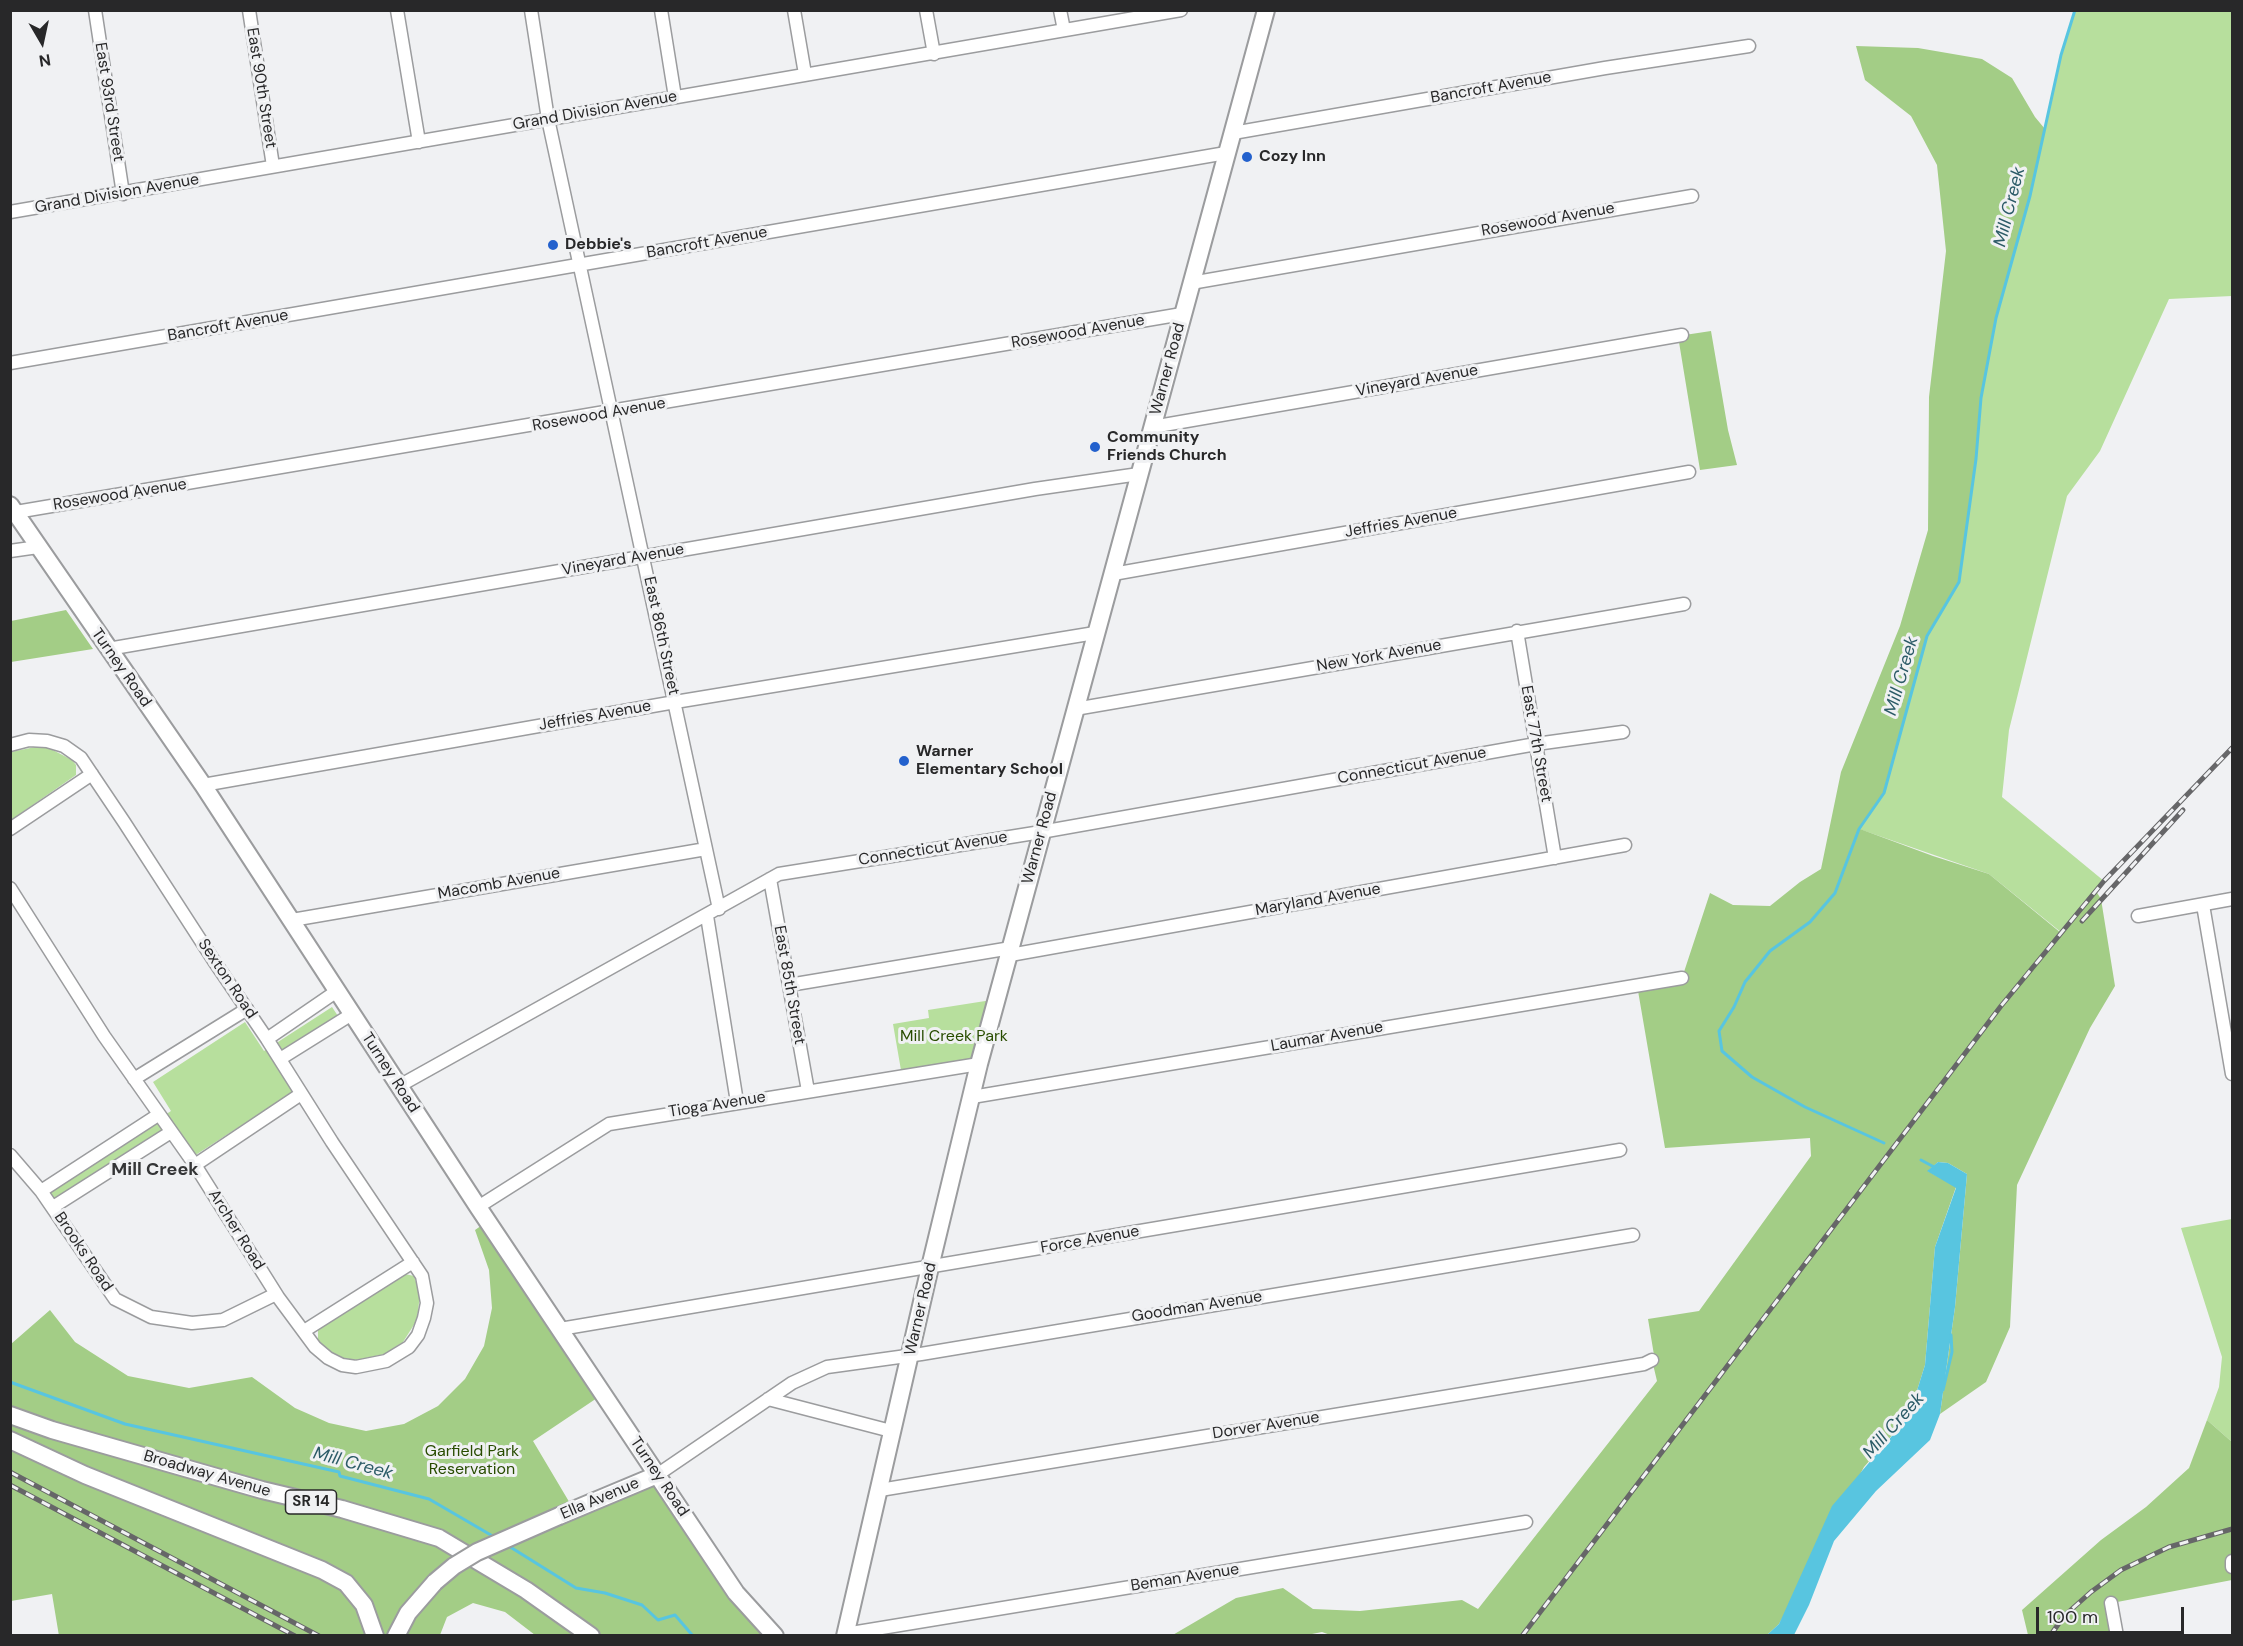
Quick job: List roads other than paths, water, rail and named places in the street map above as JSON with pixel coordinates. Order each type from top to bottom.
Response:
[{"type":"main road","name":"Warner Road","points":[[845,1635],[880,1490],[891,1431],[979,1064],[1266,10]]},
{"type":"main road","name":"Turney Road","points":[[13,509],[203,785],[336,991],[736,1593],[775,1635]]},
{"type":"main road","name":"Broadway Avenue","points":[[10,1415],[52,1430],[262,1490],[342,1509],[439,1538],[526,1590],[591,1635]]},
{"type":"main road","points":[[10,1440],[85,1475],[322,1570],[346,1583],[364,1605],[375,1635]]},
{"type":"main road","name":"Ella Avenue","points":[[396,1635],[408,1613],[435,1582],[477,1552],[657,1475]]},
{"type":"street","name":"East 93rd Street","points":[[95,10],[123,194]]},
{"type":"street","name":"East 90th Street","points":[[249,10],[273,166]]},
{"type":"street","points":[[397,10],[419,142]]},
{"type":"street","name":"East 86th Street","points":[[531,10],[548,119],[719,909]]},
{"type":"street","points":[[661,10],[675,97]]},
{"type":"street","points":[[794,10],[805,74]]},
{"type":"street","points":[[926,10],[934,54]]},
{"type":"street","points":[[1060,10],[1064,30]]},
{"type":"street","name":"Grand Division Avenue","points":[[10,212],[1180,10]]},
{"type":"street","name":"Bancroft Avenue","points":[[1233,133],[1605,68],[1749,46]]},
{"type":"street","name":"Bancroft Avenue","points":[[10,363],[1226,153]]},
{"type":"street","name":"Rosewood Avenue","points":[[1191,283],[1692,196]]},
{"type":"street","name":"Rosewood Avenue","points":[[13,509],[613,412],[1182,314]]},
{"type":"street","name":"Vineyard Avenue","points":[[1152,427],[1683,335]]},
{"type":"street","name":"Jeffries Avenue","points":[[1113,574],[1689,472]]},
{"type":"street","name":"Vineyard Avenue","points":[[108,649],[1080,481],[1139,474]]},
{"type":"street","points":[[10,551],[38,547]]},
{"type":"street","name":"New York Avenue","points":[[1075,709],[1684,604]]},
{"type":"street","name":"East 77th Street","points":[[1517,631],[1555,858]]},
{"type":"street","name":"Jeffries Avenue","points":[[203,785],[675,702],[1095,633]]},
{"type":"street","name":"Connecticut Avenue","points":[[399,1086],[779,874],[1041,832],[1536,744],[1623,732]]},
{"type":"street","name":"Sexton Road","points":[[10,745],[30,740],[46,741],[64,746],[81,758],[413,1262]]},
{"type":"street","points":[[10,829],[92,774]]},
{"type":"street","name":"Maryland Avenue","points":[[789,985],[1011,952],[1625,845]]},
{"type":"street","name":"Macomb Avenue","points":[[292,920],[706,849]]},
{"type":"street","name":"East 85th Street","points":[[770,879],[808,1091]]},
{"type":"street","name":"Archer Road","points":[[10,888],[158,1115],[195,1165],[276,1294],[321,1353],[342,1365],[356,1367],[372,1365],[399,1354],[418,1335],[427,1304],[422,1276],[413,1262]]},
{"type":"street","points":[[2138,916],[2232,899]]},
{"type":"street","points":[[2203,905],[2232,1074]]},
{"type":"street","points":[[707,916],[737,1102]]},
{"type":"street","name":"Laumar Avenue","points":[[972,1097],[1682,978]]},
{"type":"street","points":[[267,1039],[336,991]]},
{"type":"street","points":[[134,1079],[247,1009]]},
{"type":"street","points":[[280,1059],[352,1014]]},
{"type":"street","name":"Tioga Avenue","points":[[478,1206],[609,1124],[979,1064]]},
{"type":"street","points":[[195,1165],[301,1094]]},
{"type":"street","points":[[41,1191],[158,1115]]},
{"type":"street","points":[[53,1208],[171,1132]]},
{"type":"street","name":"Force Avenue","points":[[560,1329],[1620,1150]]},
{"type":"street","name":"Brooks Road","points":[[10,1155],[41,1191],[115,1299],[151,1317],[192,1323],[223,1320],[276,1294]]},
{"type":"street","name":"Goodman Avenue","points":[[768,1399],[792,1383],[827,1367],[1633,1235]]},
{"type":"street","points":[[304,1331],[413,1262]]},
{"type":"street","name":"Dorver Avenue","points":[[880,1490],[1644,1364],[1652,1360]]},
{"type":"street","points":[[768,1399],[891,1431]]},
{"type":"street","name":"Ella Avenue","points":[[657,1475],[768,1399]]},
{"type":"street","name":"Beman Avenue","points":[[845,1635],[1526,1522]]},
{"type":"street","points":[[2111,1603],[2117,1635]]},
{"type":"water","points":[[1938,1162],[1948,1163],[1967,1174],[1955,1307],[1940,1414],[1930,1440],[1876,1491],[1834,1541],[1809,1605],[1794,1635],[1767,1635],[1779,1624],[1832,1506],[1909,1416],[1925,1365],[1935,1247],[1956,1188],[1927,1171]]},
{"type":"waterway","name":"Mill Creek","points":[[1884,1143],[1805,1107],[1752,1077],[1722,1051],[1719,1031],[1734,1007],[1745,982],[1770,951],[1810,922],[1835,893],[1859,829],[1884,793],[1927,636],[1959,582],[1976,459],[1981,398],[1996,318],[2030,196],[2061,55],[2075,10]]},
{"type":"waterway","name":"Mill Creek","points":[[1921,1160],[1934,1167]]},
{"type":"waterway","name":"Mill Creek","points":[[1943,1390],[1952,1352],[1951,1335]]},
{"type":"waterway","name":"Mill Creek","points":[[10,1382],[125,1424],[339,1472],[340,1476],[429,1499],[496,1538]]},
{"type":"waterway","name":"Mill Creek","points":[[507,1545],[576,1588],[605,1593],[642,1605],[658,1620],[675,1615],[693,1636]]},
{"type":"railway","points":[[1522,1636],[2001,1006],[2104,881],[2232,748]]},
{"type":"railway","points":[[2082,921],[2183,810]]},
{"type":"railway","points":[[10,1472],[319,1636]]},
{"type":"railway","points":[[10,1485],[295,1636]]},
{"type":"railway","points":[[2050,1636],[2064,1616],[2121,1570],[2169,1547],[2232,1529]]},
{"type":"place","name":"Cozy Inn","points":[[1247,157]]},
{"type":"place","name":"Debbie's","points":[[553,245]]},
{"type":"place","name":"Community Friends Church","points":[[1095,447]]},
{"type":"place","name":"Warner Elementary School","points":[[904,761]]},
{"type":"district","name":"Mill Creek","points":[[155,1170]]},
{"type":"park label","name":"Mill Creek Park","points":[[954,1037]]},
{"type":"park label","name":"Garfield Park Reservation","points":[[472,1461]]}]
